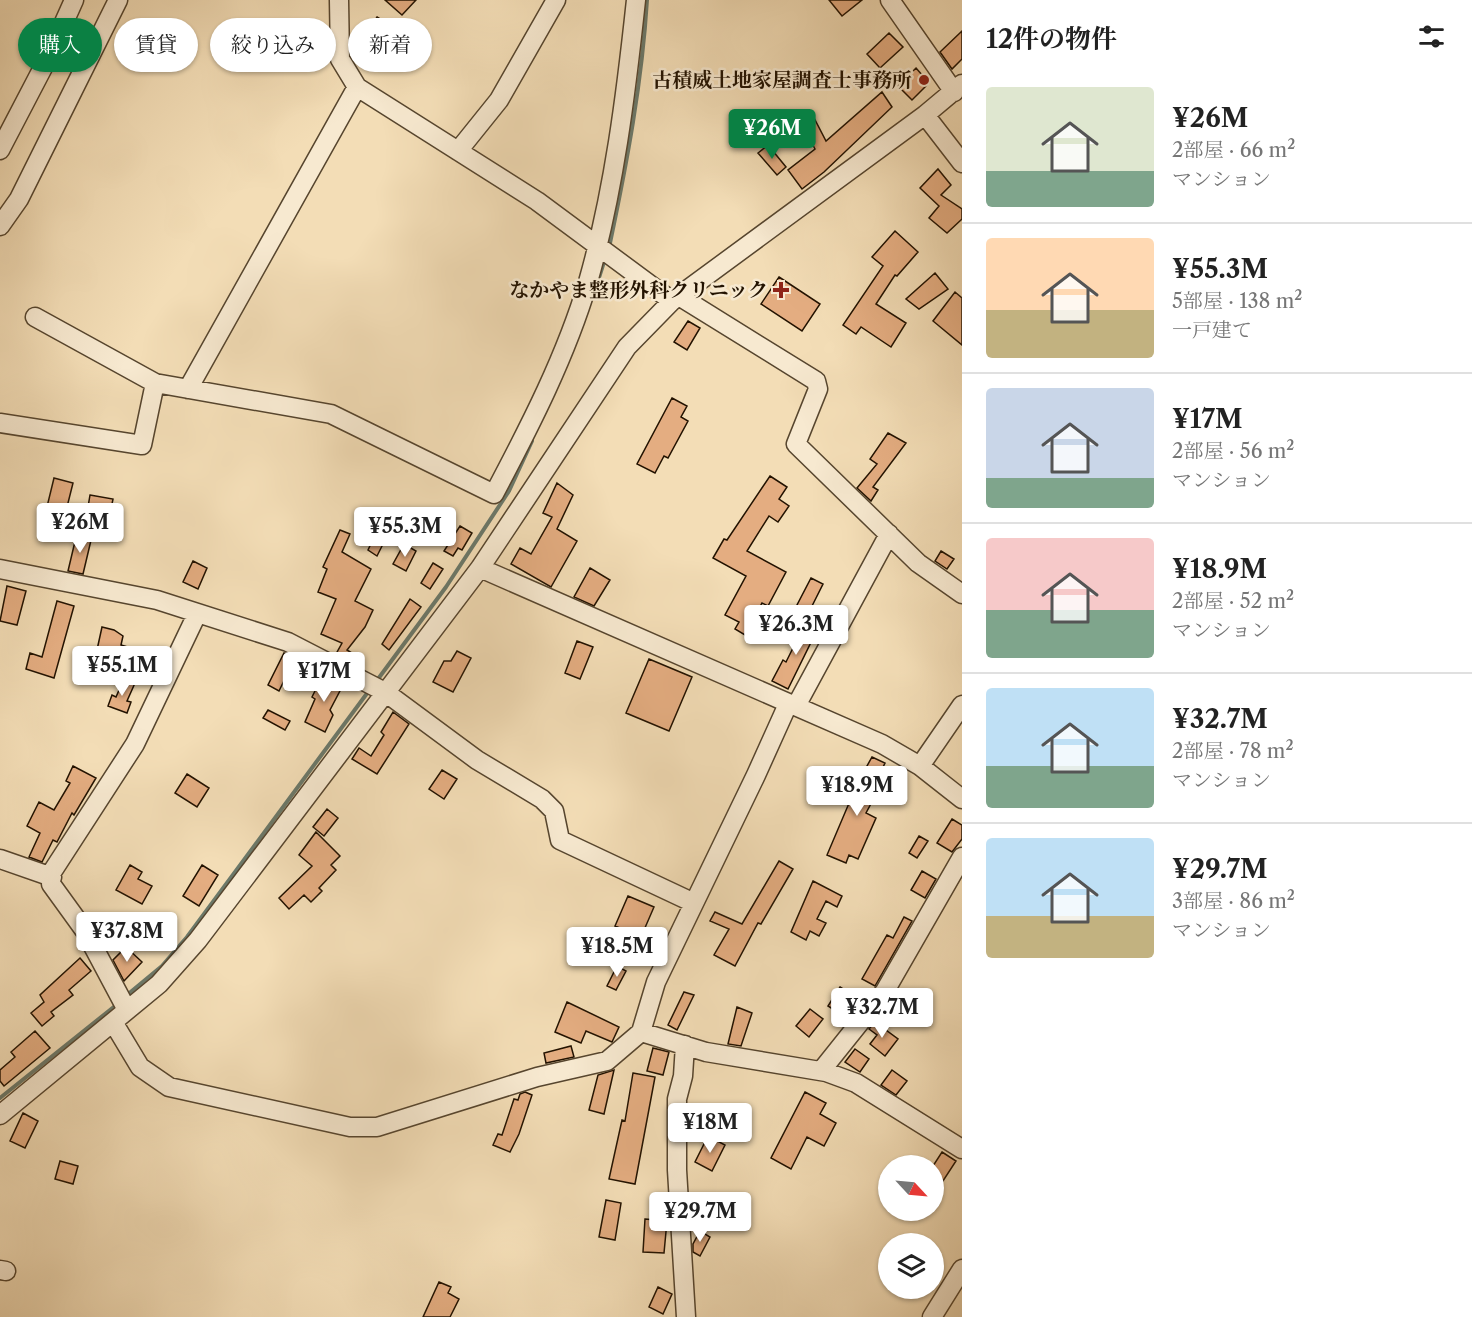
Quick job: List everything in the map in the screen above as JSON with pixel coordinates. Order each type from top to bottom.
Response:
[{"type":"street","points":[[0,150],[49,56],[74,0]]},
{"type":"street","points":[[0,226],[19,199],[118,0]]},
{"type":"street","points":[[339,0],[340,59],[357,87],[537,201],[676,298],[816,381],[818,389],[796,444],[918,563],[962,594]]},
{"type":"street","points":[[458,151],[499,100],[556,0]]},
{"type":"street","points":[[35,316],[155,383],[331,414],[494,494],[543,400],[587,284],[597,245],[626,95],[636,0]]},
{"type":"street","points":[[0,1115],[159,984],[198,940],[480,568],[627,347],[676,298],[925,115],[958,88],[890,0]]},
{"type":"street","points":[[188,389],[357,87]]},
{"type":"street","points":[[925,115],[962,163]]},
{"type":"street","points":[[0,423],[142,445],[155,383]]},
{"type":"street","points":[[113,1022],[140,1067],[169,1088],[350,1127],[377,1126],[537,1077],[607,1061],[641,1032],[656,982],[792,705],[889,534]]},
{"type":"street","points":[[480,568],[882,744],[920,766],[962,799]]},
{"type":"street","points":[[0,569],[157,600],[288,642],[385,692],[477,760],[542,799],[554,811],[560,840],[694,903]]},
{"type":"street","points":[[127,1010],[85,931],[51,884],[51,877],[52,872],[135,744],[197,614]]},
{"type":"street","points":[[920,766],[962,705]]},
{"type":"street","points":[[821,1071],[885,991],[962,857]]},
{"type":"street","points":[[0,859],[51,877]]},
{"type":"street","points":[[641,1032],[706,1052],[821,1071],[856,1083],[962,1149]]},
{"type":"street","points":[[685,1045],[683,1076],[677,1099],[677,1170],[686,1317]]},
{"type":"street","points":[[932,1317],[962,1269]]},
{"type":"building","points":[[385,0],[416,0],[402,15]]},
{"type":"building","points":[[829,0],[862,0],[842,16]]},
{"type":"building","points":[[962,31],[962,59],[952,69],[940,52]]},
{"type":"building","points":[[889,33],[903,47],[880,68],[867,54]]},
{"type":"building","points":[[916,68],[929,83],[912,100],[898,86]]},
{"type":"building","points":[[882,92],[892,107],[824,172],[802,189],[788,170],[815,149],[800,121],[812,114],[826,141]]},
{"type":"building","points":[[768,145],[786,167],[777,175],[758,153]]},
{"type":"building","points":[[938,169],[951,185],[941,195],[962,209],[962,219],[947,233],[929,218],[939,206],[920,188]]},
{"type":"building","points":[[895,231],[918,252],[897,276],[895,275],[876,304],[906,323],[891,347],[861,327],[856,334],[843,325],[883,266],[872,257]]},
{"type":"building","points":[[935,273],[948,289],[919,309],[906,299]]},
{"type":"building","points":[[779,277],[820,304],[802,331],[761,304]]},
{"type":"building","points":[[955,292],[962,298],[962,345],[933,321]]},
{"type":"building","points":[[688,321],[700,328],[687,350],[674,342]]},
{"type":"building","points":[[672,398],[687,406],[681,417],[688,421],[668,458],[664,456],[655,473],[637,464]]},
{"type":"building","points":[[888,433],[906,443],[873,487],[878,490],[871,501],[857,488],[877,464],[870,459]]},
{"type":"building","points":[[770,476],[787,487],[779,499],[789,506],[778,522],[769,516],[747,551],[786,572],[768,606],[762,603],[745,635],[735,629],[739,622],[725,615],[746,576],[713,558],[724,539],[727,540]]},
{"type":"building","points":[[54,478],[73,483],[64,519],[45,515]]},
{"type":"building","points":[[557,483],[573,495],[557,529],[577,541],[551,587],[511,564],[520,548],[531,554],[552,517],[543,513]]},
{"type":"building","points":[[90,495],[113,499],[108,524],[96,521],[93,533],[84,531]]},
{"type":"building","points":[[460,526],[472,533],[462,550],[458,548],[453,556],[444,551]]},
{"type":"building","points":[[340,530],[350,534],[342,552],[371,569],[355,601],[373,610],[365,627],[347,650],[352,653],[349,661],[336,654],[342,643],[321,634],[336,599],[318,592],[327,569],[323,567]]},
{"type":"building","points":[[377,531],[387,536],[377,556],[368,550]]},
{"type":"building","points":[[77,533],[92,536],[83,574],[68,571]]},
{"type":"building","points":[[404,544],[416,551],[406,571],[393,564]]},
{"type":"building","points":[[941,551],[954,559],[947,569],[935,561]]},
{"type":"building","points":[[193,561],[207,568],[198,589],[183,582]]},
{"type":"building","points":[[433,563],[443,569],[430,589],[421,583]]},
{"type":"building","points":[[590,568],[610,580],[594,606],[574,597]]},
{"type":"building","points":[[811,578],[823,584],[809,612],[797,605]]},
{"type":"building","points":[[7,586],[26,591],[17,625],[0,621]]},
{"type":"building","points":[[410,599],[421,607],[389,650],[382,644]]},
{"type":"building","points":[[57,601],[74,606],[54,678],[26,669],[30,653],[42,657]]},
{"type":"building","points":[[807,620],[819,626],[788,689],[772,681],[783,660],[786,662]]},
{"type":"building","points":[[102,627],[114,630],[123,636],[121,645],[131,648],[128,659],[120,657],[118,664],[95,659]]},
{"type":"building","points":[[577,641],[593,647],[580,679],[565,673]]},
{"type":"building","points":[[457,651],[471,658],[453,692],[433,682],[444,661],[451,661]]},
{"type":"building","points":[[284,653],[295,658],[279,691],[268,685]]},
{"type":"building","points":[[143,657],[156,663],[147,683],[134,677]]},
{"type":"building","points":[[649,659],[692,677],[669,731],[626,713]]},
{"type":"building","points":[[324,673],[341,682],[339,685],[342,687],[330,710],[333,715],[325,732],[305,722],[315,699],[312,697]]},
{"type":"building","points":[[124,679],[135,683],[127,701],[131,702],[127,713],[108,706],[112,695],[116,697]]},
{"type":"building","points":[[268,710],[290,721],[285,730],[263,718]]},
{"type":"building","points":[[393,712],[409,724],[377,774],[352,759],[359,748],[371,756],[384,735],[381,732]]},
{"type":"building","points":[[872,757],[885,763],[868,798],[873,800],[866,813],[876,818],[858,859],[849,855],[846,863],[827,855],[858,782]]},
{"type":"building","points":[[73,766],[96,778],[74,815],[72,813],[57,842],[53,840],[42,862],[29,857],[40,833],[27,826],[39,802],[54,810],[70,783],[66,781]]},
{"type":"building","points":[[442,770],[457,779],[444,799],[429,789]]},
{"type":"building","points":[[187,774],[209,788],[197,807],[175,793]]},
{"type":"building","points":[[327,809],[338,818],[324,836],[313,827]]},
{"type":"building","points":[[952,819],[962,825],[962,839],[952,852],[937,843]]},
{"type":"building","points":[[316,832],[340,856],[331,865],[336,870],[319,888],[322,891],[311,902],[304,895],[289,909],[279,898],[312,866],[299,855]]},
{"type":"building","points":[[919,836],[928,841],[917,858],[909,853]]},
{"type":"building","points":[[779,861],[793,869],[761,924],[758,923],[735,966],[714,955],[729,929],[710,921],[715,912],[742,924]]},
{"type":"building","points":[[130,865],[142,872],[138,879],[152,886],[142,904],[116,890]]},
{"type":"building","points":[[202,865],[218,875],[199,906],[183,896]]},
{"type":"building","points":[[922,871],[936,879],[925,898],[911,890]]},
{"type":"building","points":[[813,881],[842,896],[837,907],[826,901],[817,919],[826,923],[819,936],[810,931],[806,940],[791,932]]},
{"type":"building","points":[[628,896],[654,907],[641,937],[615,926]]},
{"type":"building","points":[[904,917],[912,921],[875,986],[862,979],[887,935],[893,938]]},
{"type":"building","points":[[126,947],[142,962],[124,981],[113,960]]},
{"type":"building","points":[[80,958],[91,971],[69,990],[73,995],[51,1012],[54,1016],[42,1026],[31,1013],[44,1002],[40,995]]},
{"type":"building","points":[[617,966],[626,971],[616,990],[607,986]]},
{"type":"building","points":[[840,987],[854,996],[842,1015],[828,1006]]},
{"type":"building","points":[[684,992],[694,995],[677,1030],[668,1025]]},
{"type":"building","points":[[567,1002],[619,1027],[612,1042],[586,1031],[581,1043],[555,1032]]},
{"type":"building","points":[[737,1007],[752,1013],[741,1046],[728,1044]]},
{"type":"building","points":[[810,1009],[823,1019],[809,1037],[796,1026]]},
{"type":"building","points":[[875,1022],[898,1039],[885,1056],[870,1044],[877,1035],[869,1029]]},
{"type":"building","points":[[35,1031],[50,1048],[4,1086],[0,1081],[0,1070],[15,1057],[11,1052]]},
{"type":"building","points":[[571,1046],[574,1057],[546,1063],[544,1053]]},
{"type":"building","points":[[653,1048],[669,1052],[663,1075],[647,1071]]},
{"type":"building","points":[[855,1049],[869,1059],[860,1072],[845,1062]]},
{"type":"building","points":[[614,1070],[604,1114],[589,1110],[598,1075]]},
{"type":"building","points":[[892,1070],[907,1081],[896,1095],[881,1085]]},
{"type":"building","points":[[633,1073],[655,1077],[635,1184],[609,1179],[622,1120],[625,1121]]},
{"type":"building","points":[[525,1092],[532,1095],[519,1134],[510,1152],[493,1145],[498,1134],[502,1135],[514,1099],[518,1100],[520,1094]]},
{"type":"building","points":[[805,1092],[826,1103],[820,1114],[836,1123],[824,1146],[807,1137],[791,1169],[771,1158]]},
{"type":"building","points":[[23,1113],[38,1121],[25,1148],[10,1141]]},
{"type":"building","points":[[708,1136],[725,1145],[712,1171],[695,1162]]},
{"type":"building","points":[[942,1152],[956,1161],[944,1179],[944,1155],[940,1155]]},
{"type":"building","points":[[60,1161],[78,1166],[73,1184],[55,1179]]},
{"type":"building","points":[[606,1200],[621,1203],[615,1240],[599,1237]]},
{"type":"building","points":[[645,1219],[667,1221],[664,1253],[643,1252]]},
{"type":"building","points":[[700,1231],[710,1237],[700,1256],[693,1252],[693,1244]]},
{"type":"building","points":[[439,1282],[451,1287],[448,1293],[459,1299],[450,1317],[423,1317]]},
{"type":"building","points":[[658,1287],[672,1294],[663,1314],[649,1307]]},
{"type":"waterway","points":[[610,243],[633,122],[642,61],[647,0]]},
{"type":"waterway","points":[[597,284],[604,262]]},
{"type":"waterway","points":[[378,679],[446,587],[509,491],[532,441]]},
{"type":"waterway","points":[[127,995],[162,966],[187,937],[368,692]]},
{"type":"waterway","points":[[0,1098],[115,1006]]},
{"type":"place","name":"古積威土地家屋調査士事務所","points":[[924,80]]},
{"type":"place","name":"なかやま整形外科クリニック","points":[[781,290]]}]
